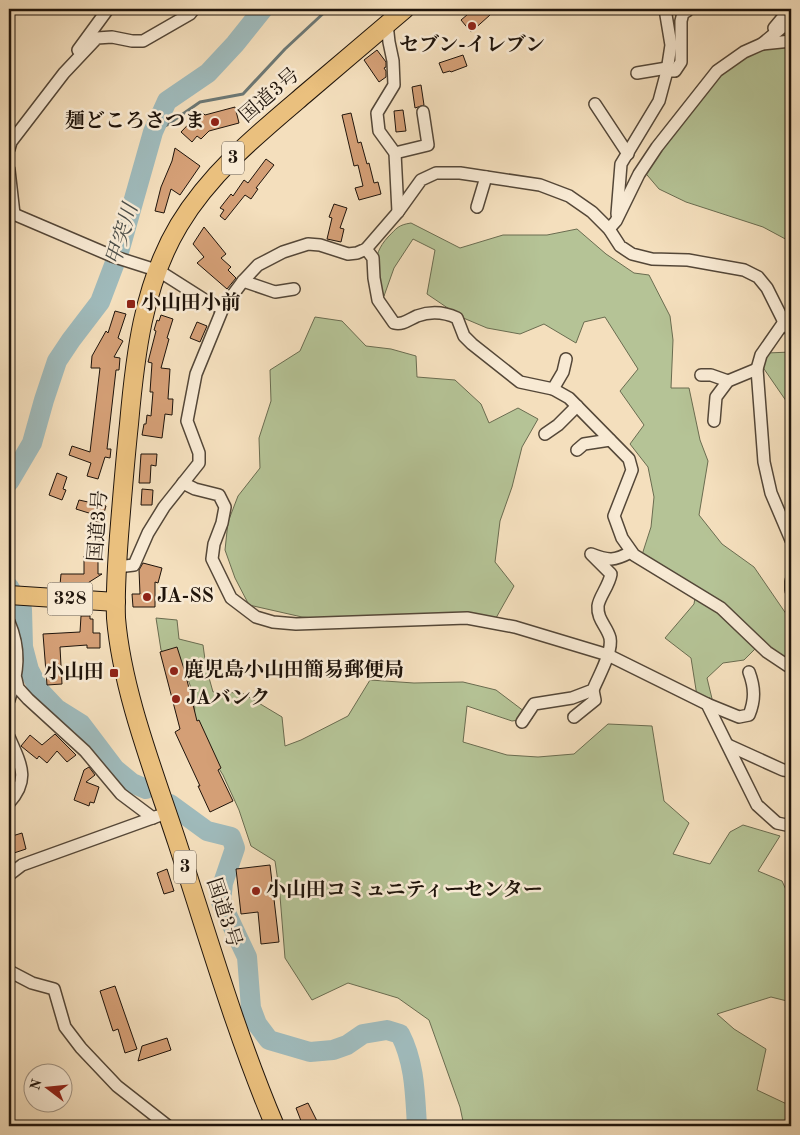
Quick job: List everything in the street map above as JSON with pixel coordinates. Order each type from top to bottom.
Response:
[{"type":"highway","name":"国道3号","points":[[276,1126],[258,1085],[160,815],[128,686],[119,637],[116,602],[117,567],[135,359],[143,318],[158,271],[179,226],[199,195],[267,126],[405,9]]},
{"type":"highway","name":"328","points":[[16,595],[116,602]]},
{"type":"street","points":[[64,73],[68,64],[108,9]]},
{"type":"street","points":[[9,149],[10,142],[64,73],[97,38],[112,37],[143,41],[190,14],[194,9]]},
{"type":"street","points":[[665,9],[671,46],[667,70],[659,101],[621,164],[613,225],[620,246],[632,254],[652,259],[688,260],[744,270],[758,277],[767,288],[788,327],[761,355],[758,369],[764,462],[771,493],[791,540]]},
{"type":"street","points":[[668,22],[674,9]]},
{"type":"street","points":[[637,73],[675,71],[682,62],[681,21],[683,13],[687,11]]},
{"type":"street","points":[[613,225],[639,174],[693,101],[718,71],[744,52],[766,40],[790,15]]},
{"type":"street","points":[[387,24],[394,62],[394,85],[377,113],[379,131],[395,153],[398,212]]},
{"type":"street","points":[[766,40],[791,41]]},
{"type":"street","points":[[595,104],[628,154]]},
{"type":"street","points":[[395,153],[428,145],[423,112]]},
{"type":"street","points":[[9,170],[10,215],[112,256],[158,271],[211,304],[223,308]]},
{"type":"street","points":[[117,567],[134,565],[148,533],[164,506],[199,464],[199,453],[187,421],[196,374],[223,308],[243,281],[258,265],[283,252],[308,244],[320,245],[348,254],[358,253],[366,249],[398,212],[421,180],[436,173],[486,177],[540,185],[569,196],[613,225]]},
{"type":"street","points":[[468,193],[478,202],[484,189],[486,177]]},
{"type":"street","points":[[366,249],[373,258],[378,300],[394,323],[401,324],[417,316],[432,313],[447,313],[457,318],[464,336],[472,344],[520,382],[553,389],[569,398],[629,460],[632,470],[614,516],[622,538],[631,552],[721,608],[767,652],[791,668]]},
{"type":"street","points":[[243,281],[275,292],[294,290]]},
{"type":"street","points":[[265,290],[277,300]]},
{"type":"street","points":[[553,389],[563,372],[566,359]]},
{"type":"street","points":[[714,422],[716,397],[728,381],[758,369]]},
{"type":"street","points":[[701,374],[711,375],[728,381]]},
{"type":"street","points":[[545,434],[558,425],[577,406]]},
{"type":"street","points":[[577,450],[584,444],[610,440]]},
{"type":"street","points":[[183,483],[219,495],[225,507],[222,523],[214,544],[212,558],[231,598],[256,617],[273,622],[296,624],[467,618],[514,627],[608,655],[707,704],[739,717],[749,715],[754,704],[754,686],[750,672]]},
{"type":"street","points":[[574,716],[595,700],[593,690],[608,655],[610,639],[598,616],[598,604],[609,584],[611,574],[591,554],[606,560],[618,559],[631,552]]},
{"type":"street","points":[[791,580],[791,590]]},
{"type":"street","points":[[9,622],[16,639],[16,679],[18,688],[85,751],[121,794],[160,815]]},
{"type":"street","points":[[9,700],[16,679]]},
{"type":"street","points":[[522,722],[534,704],[572,698],[593,690]]},
{"type":"street","points":[[707,704],[757,805],[777,823],[791,826]]},
{"type":"street","points":[[9,737],[23,774],[18,791],[9,803]]},
{"type":"street","points":[[728,745],[783,770],[791,771]]},
{"type":"street","points":[[9,875],[22,866],[160,815]]},
{"type":"street","points":[[9,971],[32,983],[54,989],[65,1027],[81,1048],[117,1086],[168,1126]]},
{"type":"green space","points":[[791,27],[791,242],[763,227],[686,202],[659,189],[642,169],[656,138],[677,123],[697,86],[726,62],[770,47]]},
{"type":"green space","points":[[411,223],[460,248],[503,235],[547,235],[577,229],[606,254],[634,273],[649,275],[670,316],[673,340],[671,388],[689,388],[700,440],[708,461],[699,515],[722,544],[754,567],[791,621],[791,669],[755,649],[744,660],[723,663],[707,678],[715,711],[697,696],[691,658],[665,638],[694,604],[696,592],[640,561],[651,527],[654,497],[648,467],[630,444],[644,425],[620,391],[638,369],[605,317],[584,322],[576,343],[544,324],[520,334],[487,328],[461,317],[427,294],[435,250],[413,239],[394,268],[384,296],[378,280],[376,258],[382,244],[396,229]]},
{"type":"green space","points":[[315,317],[342,321],[366,346],[391,349],[416,356],[417,377],[455,380],[481,404],[489,423],[518,408],[538,419],[522,447],[512,487],[500,521],[495,562],[514,586],[492,625],[419,617],[340,620],[302,617],[249,605],[235,578],[225,550],[228,522],[238,496],[260,468],[259,438],[271,401],[270,370],[300,351]]},
{"type":"green space","points":[[791,352],[791,408],[762,366],[767,353]]},
{"type":"green space","points":[[156,618],[177,620],[179,639],[203,645],[206,667],[213,692],[242,693],[282,717],[285,746],[348,716],[370,680],[414,683],[463,682],[496,690],[533,718],[512,721],[467,706],[463,742],[507,755],[538,757],[574,754],[608,724],[652,726],[664,801],[689,823],[673,854],[710,864],[730,832],[743,825],[780,836],[758,871],[782,881],[788,894],[791,896],[791,1002],[771,997],[717,1014],[734,1029],[766,1049],[757,1090],[791,1106],[791,1126],[464,1126],[460,1107],[429,1020],[398,998],[348,983],[312,1000],[285,958],[275,861],[251,846],[239,810],[223,775],[194,729],[195,699],[185,671],[161,650]]},
{"type":"building","name":"セブン-イレブン","points":[[474,9],[485,9],[490,15],[471,32],[461,20]]},
{"type":"building","points":[[377,50],[386,62],[386,67],[384,68],[386,77],[379,82],[364,60]]},
{"type":"building","points":[[463,55],[467,66],[443,73],[439,63]]},
{"type":"building","points":[[421,85],[424,105],[415,108],[412,87]]},
{"type":"building","points":[[235,107],[239,123],[209,131],[201,139],[197,136],[192,142],[181,132],[201,111],[205,115]]},
{"type":"building","points":[[403,110],[406,131],[396,132],[394,111]]},
{"type":"building","points":[[351,113],[358,143],[361,142],[374,183],[378,182],[381,194],[359,200],[355,188],[363,186],[358,165],[354,166],[342,115]]},
{"type":"building","points":[[175,148],[200,166],[180,195],[171,189],[164,213],[155,211],[161,187],[172,161]]},
{"type":"building","points":[[266,159],[274,165],[256,188],[258,189],[251,199],[245,195],[225,220],[220,216],[224,210],[220,208],[231,194],[233,196],[244,180],[248,183]]},
{"type":"building","points":[[334,204],[347,208],[340,228],[344,229],[341,242],[327,239],[332,218],[329,217]]},
{"type":"building","points":[[204,227],[226,254],[221,258],[231,267],[228,270],[236,278],[227,289],[197,263],[204,257],[193,244]]},
{"type":"building","points":[[115,311],[126,314],[118,338],[123,341],[114,357],[120,358],[119,370],[116,370],[107,449],[111,449],[110,458],[105,457],[98,479],[87,476],[91,463],[69,455],[72,446],[90,452],[100,368],[91,368],[92,356],[106,331],[108,333]]},
{"type":"building","points":[[161,315],[173,319],[161,368],[170,369],[168,399],[173,399],[172,415],[165,414],[162,438],[142,435],[147,415],[151,416],[153,392],[150,392],[152,363],[148,362],[156,331],[154,330],[157,320],[159,321]]},
{"type":"building","points":[[197,322],[207,326],[200,342],[190,338]]},
{"type":"building","points":[[141,454],[157,454],[156,466],[151,465],[150,483],[139,483]]},
{"type":"building","points":[[57,473],[67,477],[63,489],[66,490],[62,500],[49,495]]},
{"type":"building","points":[[142,489],[153,490],[152,505],[141,505]]},
{"type":"building","points":[[79,500],[106,506],[101,523],[91,520],[92,514],[76,509]]},
{"type":"building","points":[[92,541],[105,542],[104,551],[91,550]]},
{"type":"building","points":[[84,556],[98,557],[98,574],[102,574],[83,586],[60,585],[61,574],[84,574]]},
{"type":"building","points":[[143,563],[162,568],[158,583],[155,582],[155,607],[133,607],[132,594],[140,594],[139,570]]},
{"type":"building","points":[[81,616],[90,616],[90,619],[93,619],[93,633],[100,633],[100,648],[87,648],[87,645],[60,647],[62,684],[47,685],[43,634],[80,632]]},
{"type":"building","points":[[177,647],[197,721],[199,720],[221,768],[218,770],[233,801],[210,812],[175,732],[180,729],[160,652]]},
{"type":"building","points":[[55,734],[76,755],[67,762],[57,751],[47,763],[39,756],[37,759],[21,746],[30,735],[42,745]]},
{"type":"building","points":[[89,767],[95,775],[86,782],[99,787],[94,803],[90,802],[89,806],[74,800],[84,770]]},
{"type":"building","points":[[22,833],[26,849],[14,853],[9,837]]},
{"type":"building","name":"小山田コミュニティーセンター","points":[[270,865],[279,942],[261,944],[258,912],[241,914],[236,869]]},
{"type":"building","points":[[167,869],[174,891],[164,894],[157,873]]},
{"type":"building","points":[[115,986],[137,1049],[125,1053],[118,1029],[113,1031],[100,991]]},
{"type":"building","points":[[167,1038],[171,1050],[138,1061],[142,1046]]},
{"type":"building","points":[[308,1103],[318,1123],[303,1126],[296,1108]]},
{"type":"waterway","name":"甲突川","points":[[9,482],[32,443],[57,361],[100,302],[119,252],[153,132],[167,101],[208,73],[235,44],[263,9]]},
{"type":"waterway","points":[[153,132],[167,125],[200,102],[243,94],[285,49],[328,9]]},
{"type":"waterway","points":[[9,587],[22,609],[23,647],[29,670],[40,691],[57,709],[81,724],[115,769],[132,783],[146,789]]},
{"type":"waterway","points":[[170,804],[207,831],[231,837],[235,848],[223,883],[221,902],[247,957],[251,1008],[257,1024],[269,1040],[310,1052],[333,1050],[347,1045],[363,1034],[387,1030],[400,1034],[409,1056],[415,1091],[417,1126]]},
{"type":"place","name":"セブン-イレブン","points":[[472,26]]},
{"type":"place","name":"麺どころさつま","points":[[215,122]]},
{"type":"place","name":"小山田小前","points":[[131,304]]},
{"type":"place","name":"JA-SS","points":[[147,597]]},
{"type":"place","name":"鹿児島小山田簡易郵便局","points":[[174,671]]},
{"type":"place","name":"小山田","points":[[114,673]]},
{"type":"place","name":"JAバンク","points":[[176,699]]},
{"type":"place","name":"小山田コミュニティーセンター","points":[[256,891]]}]
